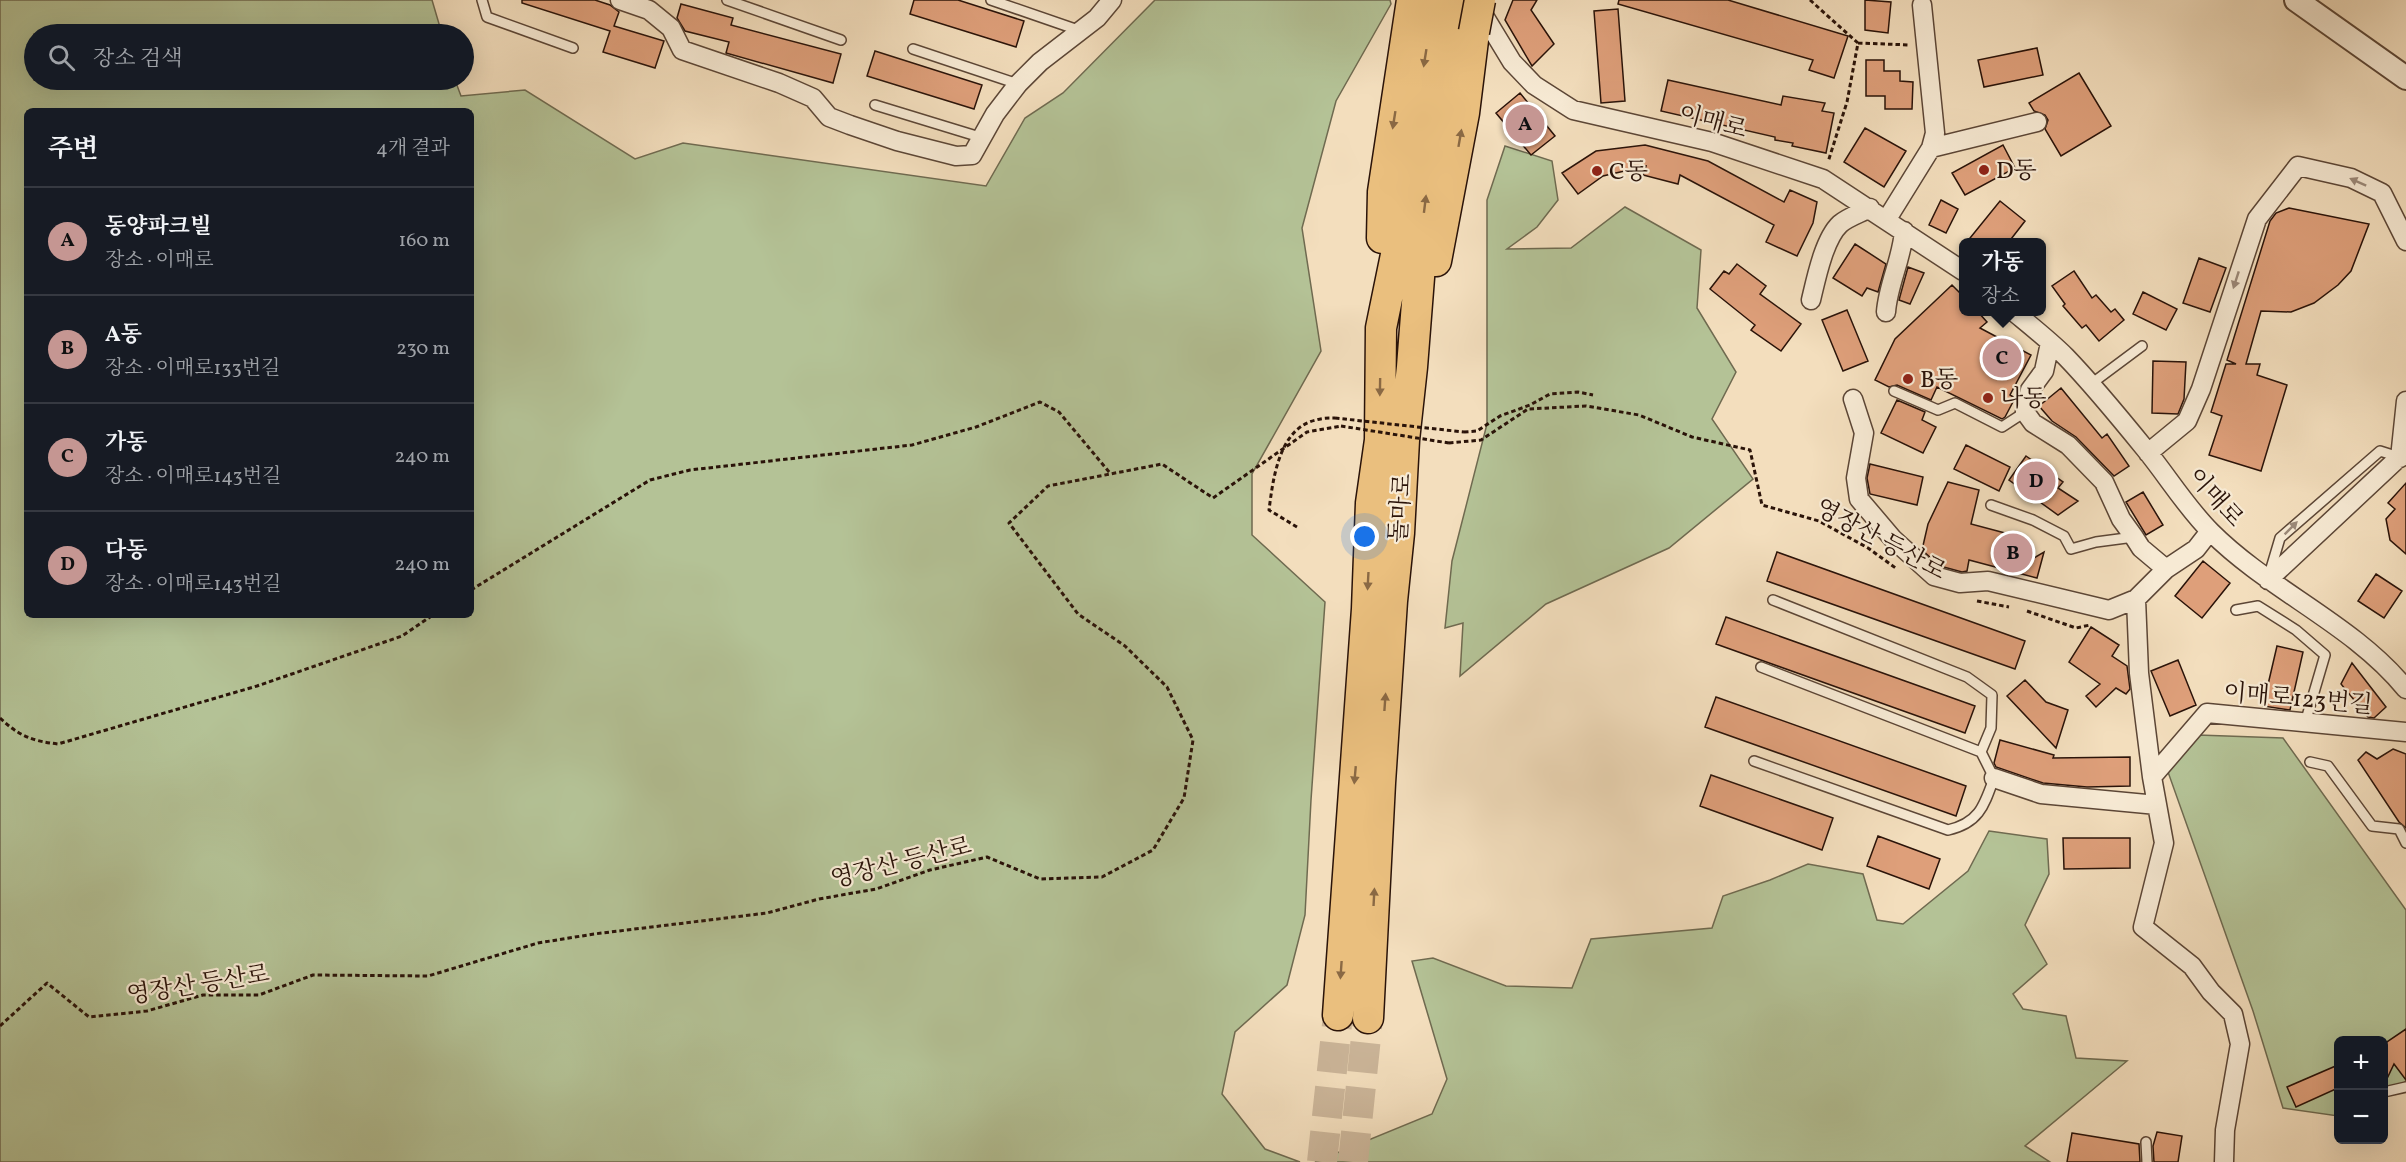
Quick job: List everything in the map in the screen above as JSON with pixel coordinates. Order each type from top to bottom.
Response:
[{"type":"main road","points":[[1381,328],[1383,192],[1412,0]]},
{"type":"main road","points":[[1412,367],[1444,225],[1464,113],[1474,32],[1460,2]]},
{"type":"main road","name":"돌마로","points":[[1338,1015],[1367,609],[1371,502],[1380,440],[1381,328],[1397,250],[1411,144],[1460,2]]},
{"type":"main road","name":"돌마로","points":[[1368,1018],[1392,601],[1400,533],[1404,440],[1425,201],[1460,2]]},
{"type":"street","points":[[620,0],[653,5],[671,28],[682,50],[813,98],[829,117],[897,141],[956,156],[972,155],[995,114],[1018,84],[1040,62],[1097,18],[1112,0]]},
{"type":"street","points":[[2296,0],[2406,78]]},
{"type":"street","name":"이매로","points":[[1460,2],[1534,85],[1573,110],[1712,142],[1823,178],[1959,268]]},
{"type":"street","points":[[1887,219],[1931,148],[1935,133],[1922,5]]},
{"type":"street","points":[[1931,148],[2037,122]]},
{"type":"street","points":[[2148,453],[2187,421],[2201,388],[2257,219],[2298,166],[2351,178],[2382,193],[2401,221],[2406,240]]},
{"type":"street","points":[[1811,300],[1820,265],[1840,224],[1870,208]]},
{"type":"street","points":[[1886,312],[1888,291],[1903,246],[1904,231]]},
{"type":"street","name":"이매로","points":[[2019,316],[2091,384],[2148,453],[2175,490],[2211,531],[2268,580],[2310,607],[2351,638],[2389,670],[2406,689]]},
{"type":"street","points":[[2050,343],[2044,371],[2030,390],[2025,412],[2033,423],[2068,445],[2104,482],[2121,519],[2141,548],[2166,569]]},
{"type":"street","points":[[1853,399],[1864,433],[1856,478],[1859,499],[1893,539],[1934,576],[1960,583],[1988,580],[2109,610],[2136,599],[2166,569],[2196,549],[2211,531]]},
{"type":"street","points":[[2268,580],[2403,454],[2406,401]]},
{"type":"street","points":[[2136,599],[2139,674],[2152,777],[2164,843],[2143,927],[2192,966],[2211,992],[2233,1014],[2240,1044],[2224,1130],[2224,1162]]},
{"type":"street","name":"이매로123번길","points":[[2152,777],[2207,713],[2406,732]]},
{"type":"street","points":[[1994,778],[2041,794],[2157,806]]},
{"type":"lane","points":[[482,0],[487,17],[573,48]]},
{"type":"lane","points":[[727,0],[841,40]]},
{"type":"lane","points":[[991,0],[1081,31]]},
{"type":"lane","points":[[913,49],[1018,84]]},
{"type":"lane","points":[[875,105],[983,138]]},
{"type":"lane","points":[[2091,384],[2142,346]]},
{"type":"lane","points":[[1894,391],[1938,410],[1955,403],[2002,427],[2025,412]]},
{"type":"lane","points":[[1991,505],[2033,520],[2064,536],[2071,549],[2096,542],[2134,537]]},
{"type":"lane","points":[[1773,600],[1967,677],[1976,683],[1992,695],[1991,728],[1981,752]]},
{"type":"lane","points":[[2236,610],[2258,606],[2296,630],[2325,655],[2306,723]]},
{"type":"lane","points":[[1754,761],[1948,830],[1966,826],[1983,807],[1994,778],[1981,752],[1761,667]]},
{"type":"lane","points":[[2310,762],[2328,766],[2372,826],[2399,829],[2406,843]]},
{"type":"lane","points":[[2388,1091],[2406,1087]]},
{"type":"lane","points":[[2146,1142],[2146,1162]]},
{"type":"path","points":[[1810,0],[1858,43],[1926,46]]},
{"type":"path","points":[[1823,178],[1847,102],[1858,43]]},
{"type":"path","points":[[1297,527],[1269,510],[1272,484],[1282,449],[1293,433],[1314,420],[1335,418],[1464,432],[1477,431],[1500,416],[1530,405],[1550,394],[1578,392],[1593,395]]},
{"type":"path","points":[[474,588],[650,480],[690,470],[912,446],[976,427],[1040,402],[1059,412],[1110,473]]},
{"type":"path","name":"영장산 등산로","points":[[0,1026],[47,983],[89,1017],[100,1016],[147,1011],[203,995],[259,995],[313,975],[428,976],[538,943],[767,913],[819,899],[876,890],[930,870],[987,857],[1040,879],[1102,877],[1153,850],[1184,798],[1193,740],[1167,687],[1125,646],[1078,614],[1009,523],[1048,486],[1162,464],[1213,498],[1307,432],[1341,426],[1449,443],[1481,440],[1528,409],[1586,406],[1639,415],[1692,437],[1750,450],[1762,505],[1819,521],[1868,548],[1899,571]]},
{"type":"path","points":[[1974,601],[2009,607]]},
{"type":"path","points":[[2021,608],[2076,627],[2098,623]]},
{"type":"path","points":[[0,718],[12,729],[34,741],[58,744],[257,686],[402,636],[429,618]]},
{"type":"green space","points":[[0,0],[432,0],[439,24],[24,24],[24,90],[459,90],[461,96],[525,90],[635,159],[683,143],[986,186],[1025,118],[1063,93],[1155,0],[1390,0],[1391,4],[1336,101],[1302,228],[1321,351],[1252,474],[1252,535],[1325,602],[1305,915],[1287,985],[1235,1032],[1222,1094],[1265,1149],[1300,1162],[0,1162]]},
{"type":"green space","points":[[1505,146],[1552,161],[1558,200],[1537,227],[1507,249],[1571,248],[1625,207],[1701,250],[1697,308],[1736,372],[1712,419],[1753,479],[1669,548],[1546,604],[1460,676],[1463,623],[1445,628],[1452,561],[1487,424],[1487,200]]},
{"type":"green space","points":[[2198,735],[2283,738],[2406,910],[2406,1081],[2388,1095],[2388,1036],[2334,1036],[2334,1115],[2283,1108],[2253,1011],[2168,772]]},
{"type":"green space","points":[[1989,831],[2047,839],[2049,874],[2025,925],[2047,964],[2013,994],[2023,1009],[2066,1016],[2076,1058],[2127,1061],[2025,1146],[2050,1162],[1315,1162],[1432,1114],[1447,1079],[1412,961],[1433,958],[1506,986],[1572,988],[1591,939],[1712,928],[1723,896],[1808,864],[1863,874],[1877,920],[1903,924],[1968,871]]},
{"type":"building","points":[[522,0],[595,0],[610,5],[619,12],[614,26],[664,41],[655,68],[603,52],[610,31],[522,3]]},
{"type":"building","points":[[914,0],[958,0],[1024,21],[1016,47],[910,14]]},
{"type":"building","points":[[1513,0],[1537,0],[1531,10],[1554,44],[1532,66],[1505,20]]},
{"type":"building","points":[[1619,0],[1728,0],[1848,36],[1834,78],[1809,70],[1813,60],[1618,4]]},
{"type":"building","points":[[1865,0],[1891,2],[1888,33],[1865,30]]},
{"type":"building","points":[[681,4],[733,18],[731,25],[841,54],[833,83],[726,53],[729,42],[685,31],[677,18]]},
{"type":"building","points":[[1618,9],[1625,101],[1601,103],[1594,11]]},
{"type":"building","points":[[2037,48],[2043,75],[1984,87],[1978,60]]},
{"type":"building","points":[[875,51],[982,85],[974,109],[867,76]]},
{"type":"building","points":[[1866,60],[1884,60],[1884,71],[1900,71],[1900,81],[1913,82],[1912,109],[1885,109],[1885,96],[1866,96]]},
{"type":"building","points":[[2079,73],[2111,126],[2061,156],[2045,129],[2048,120],[2045,115],[2034,111],[2029,103]]},
{"type":"building","points":[[1668,80],[1781,105],[1783,96],[1825,103],[1822,111],[1834,113],[1826,153],[1792,146],[1793,143],[1775,140],[1775,137],[1661,111]]},
{"type":"building","points":[[1520,93],[1555,136],[1531,155],[1496,113]]},
{"type":"building","points":[[1865,128],[1906,151],[1884,187],[1844,162]]},
{"type":"building","points":[[1645,145],[1708,161],[1784,202],[1790,190],[1817,202],[1813,223],[1797,256],[1766,242],[1774,225],[1680,175],[1678,184],[1643,175],[1646,166],[1603,176],[1578,194],[1562,173],[1596,151]]},
{"type":"building","name":"D동","points":[[2003,145],[2015,168],[1965,195],[1952,173]]},
{"type":"building","points":[[1941,200],[1958,209],[1946,233],[1929,225]]},
{"type":"building","points":[[2000,201],[2025,221],[2012,238],[1970,238]]},
{"type":"building","points":[[2289,208],[2369,224],[2351,271],[2338,285],[2314,303],[2291,312],[2261,311],[2246,364],[2260,364],[2257,375],[2287,385],[2261,471],[2209,455],[2222,416],[2211,412],[2226,364],[2236,364],[2227,360],[2270,221],[2276,213]]},
{"type":"building","points":[[1855,244],[1886,264],[1878,292],[1867,288],[1862,296],[1833,278]]},
{"type":"building","points":[[2199,258],[2226,268],[2210,312],[2183,303]]},
{"type":"building","points":[[1737,264],[1766,286],[1760,294],[1801,324],[1781,351],[1751,330],[1755,325],[1710,289],[1724,271],[1729,274]]},
{"type":"building","points":[[1908,267],[1924,273],[1910,304],[1899,300]]},
{"type":"building","points":[[2074,271],[2092,298],[2096,295],[2111,312],[2115,309],[2124,320],[2099,341],[2086,325],[2082,328],[2063,306],[2065,304],[2052,286]]},
{"type":"building","points":[[1952,285],[1959,292],[1959,316],[1982,316],[1987,322],[1980,328],[2031,355],[2010,395],[2015,398],[2002,419],[1937,387],[1931,400],[1897,385],[1889,387],[1875,380],[1895,339]]},
{"type":"building","points":[[2143,292],[2177,309],[2166,330],[2133,314]]},
{"type":"building","points":[[1847,310],[1868,361],[1843,371],[1822,320]]},
{"type":"building","points":[[2153,361],[2186,362],[2184,399],[2178,414],[2152,413]]},
{"type":"building","points":[[2061,388],[2102,438],[2107,434],[2129,466],[2114,476],[2076,437],[2052,421],[2039,406]]},
{"type":"building","points":[[1897,400],[1925,412],[1922,420],[1936,427],[1923,453],[1881,433]]},
{"type":"building","points":[[1966,445],[2010,467],[1999,491],[1954,469]]},
{"type":"building","points":[[2026,456],[2063,482],[2058,488],[2078,501],[2058,515],[2009,480]]},
{"type":"building","points":[[1870,464],[1923,477],[1917,505],[1870,494],[1867,478]]},
{"type":"building","points":[[1948,482],[1979,490],[1971,524],[2020,537],[2034,558],[2044,552],[2037,578],[1969,560],[1967,571],[1962,572],[1940,566],[1922,550],[1928,524]]},
{"type":"building","points":[[2406,483],[2406,554],[2390,540],[2386,519],[2395,509],[2388,503]]},
{"type":"building","points":[[2143,492],[2163,525],[2146,535],[2126,502]]},
{"type":"building","points":[[1777,552],[2025,641],[2015,669],[1767,581]]},
{"type":"building","points":[[2203,561],[2230,583],[2202,618],[2175,596]]},
{"type":"building","points":[[2376,574],[2402,591],[2384,618],[2358,601]]},
{"type":"building","points":[[1726,617],[1975,706],[1965,733],[1716,644]]},
{"type":"building","points":[[2091,627],[2119,645],[2112,656],[2127,666],[2130,689],[2126,694],[2116,688],[2096,707],[2086,696],[2100,684],[2069,662]]},
{"type":"building","points":[[2277,646],[2303,652],[2290,710],[2263,706]]},
{"type":"building","points":[[2178,660],[2196,705],[2170,716],[2151,671]]},
{"type":"building","points":[[2352,663],[2386,707],[2374,718],[2368,717],[2341,684]]},
{"type":"building","points":[[2025,680],[2046,702],[2068,710],[2056,748],[2007,696]]},
{"type":"building","points":[[1716,697],[1966,786],[1956,816],[1705,727]]},
{"type":"building","points":[[2000,740],[2054,755],[2053,758],[2130,757],[2130,786],[2087,787],[2043,783],[1996,767],[1994,763]]},
{"type":"building","points":[[2393,749],[2406,754],[2406,828],[2399,822],[2358,760],[2366,752],[2377,759]]},
{"type":"building","points":[[1711,775],[1833,818],[1822,850],[1700,806]]},
{"type":"building","points":[[1878,836],[1940,859],[1929,889],[1867,866]]},
{"type":"building","points":[[2063,838],[2130,838],[2130,868],[2064,869]]},
{"type":"building","points":[[2406,1029],[2406,1080],[2394,1064],[2388,1077],[2388,1041]]},
{"type":"building","points":[[2334,1067],[2334,1090],[2296,1107],[2287,1087]]},
{"type":"building","points":[[2157,1132],[2182,1136],[2178,1162],[2154,1162],[2153,1146]]},
{"type":"building","points":[[2072,1133],[2139,1144],[2140,1162],[2067,1162]]},
{"type":"tunnel","points":[[1322,1162],[1338,1015]]},
{"type":"tunnel","points":[[1353,1162],[1368,1018]]},
{"type":"place","name":"동양파크빌","points":[[1525,124]]},
{"type":"place","name":"D동","points":[[1984,170]]},
{"type":"place","name":"C동","points":[[1597,171]]},
{"type":"place","name":"가동","points":[[2002,358]]},
{"type":"place","name":"B동","points":[[1908,379]]},
{"type":"place","name":"나동","points":[[1988,398]]},
{"type":"place","name":"다동","points":[[2036,481]]},
{"type":"place","name":"A동","points":[[2013,553]]}]
